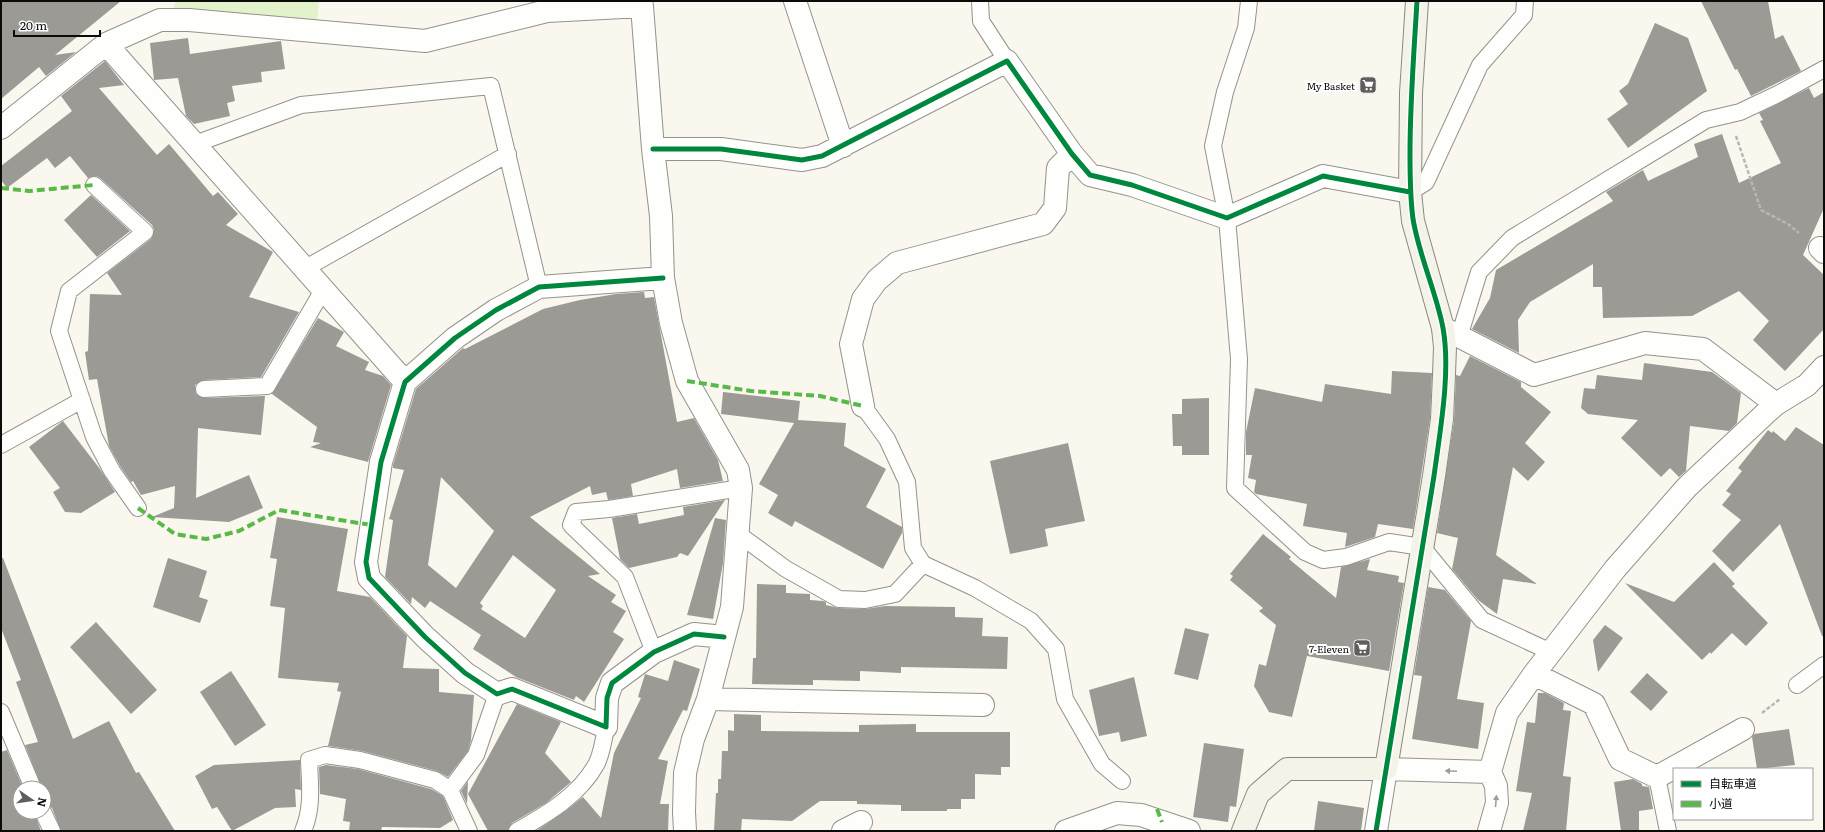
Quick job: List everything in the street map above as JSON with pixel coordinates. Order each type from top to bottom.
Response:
[{"type":"street","points":[[795,1],[843,146]]},
{"type":"street","points":[[1376,831],[1442,419],[1445,347],[1451,332],[1413,221],[1410,192],[1411,93],[1417,1]]},
{"type":"street","points":[[1,128],[106,44],[160,20],[189,20],[425,41],[544,6],[641,4],[661,216],[663,278],[671,323],[687,381],[738,470],[741,488],[732,607],[708,699],[693,739],[685,773],[685,831]]},
{"type":"street","points":[[106,44],[405,382]]},
{"type":"street","points":[[654,149],[721,149],[802,160],[822,156],[1007,61],[1072,154],[1090,175],[1132,185],[1227,218],[1323,176],[1410,192]]},
{"type":"street","points":[[863,406],[851,344],[863,299],[877,280],[897,264],[1043,224],[1055,208],[1058,168],[1072,154]]},
{"type":"street","points":[[663,278],[539,287],[496,310],[467,330],[405,382],[381,462],[366,562],[369,578],[425,637],[465,673],[497,694],[512,689],[606,727],[607,698],[612,683],[654,652],[694,634],[724,637]]},
{"type":"street","points":[[1451,332],[1534,375],[1645,343],[1703,349],[1776,404]]},
{"type":"street","points":[[1489,831],[1497,803],[1496,786],[1490,772],[1507,713],[1534,674],[1615,569],[1687,487],[1734,441],[1776,404],[1807,385],[1824,366]]},
{"type":"street","points":[[1534,674],[1594,704],[1620,759],[1657,778],[1673,769]]},
{"type":"street","points":[[708,699],[982,705]]},
{"type":"street","points":[[1675,768],[1743,729]]},
{"type":"street","points":[[1243,831],[1258,794],[1287,769],[1386,769],[1490,772]]},
{"type":"street","points":[[1066,831],[1117,813],[1141,815],[1189,831]]},
{"type":"lane","points":[[980,1],[981,21],[1007,61]]},
{"type":"lane","points":[[1249,1],[1246,28],[1225,92],[1213,146],[1227,218],[1239,359],[1235,488],[1304,552],[1323,560],[1346,557],[1389,542],[1422,547],[1482,620],[1551,652]]},
{"type":"lane","points":[[1410,192],[1426,182],[1480,65],[1524,15],[1525,1]]},
{"type":"lane","points":[[1451,332],[1479,272],[1512,238],[1706,120],[1740,112],[1778,94],[1824,69]]},
{"type":"lane","points":[[195,144],[301,105],[491,86],[539,287]]},
{"type":"lane","points":[[304,269],[508,154]]},
{"type":"lane","points":[[94,185],[145,232],[69,291],[59,331],[94,437],[112,471],[138,508]]},
{"type":"lane","points":[[204,389],[267,386],[323,290]]},
{"type":"lane","points":[[1,445],[82,400]]},
{"type":"lane","points":[[863,406],[887,439],[907,482],[913,548],[924,564],[975,588],[1031,621],[1056,650],[1065,699],[1098,758],[1102,764],[1122,781]]},
{"type":"lane","points":[[654,652],[625,577],[571,525],[576,512],[609,509],[741,488]]},
{"type":"lane","points":[[738,534],[791,572],[839,599],[865,600],[895,594],[924,564]]},
{"type":"lane","points":[[1797,684],[1824,665]]},
{"type":"lane","points":[[450,790],[476,755],[497,694]]},
{"type":"lane","points":[[1,712],[29,780]]},
{"type":"lane","points":[[517,831],[561,804],[586,779],[597,763],[603,746],[606,727]]},
{"type":"lane","points":[[303,831],[308,819],[311,801],[309,760],[325,755],[360,760],[435,780],[450,790],[470,831]]},
{"type":"lane","points":[[1657,778],[1668,831]]},
{"type":"lane","points":[[47,820],[52,831]]},
{"type":"path","points":[[1729,114],[1762,210],[1788,224],[1822,250]]},
{"type":"path","points":[[1743,729],[1797,684]]},
{"type":"green space","points":[[176,1],[319,1],[317,22],[173,10]]},
{"type":"building","points":[[1,1],[121,1],[55,55],[76,52],[46,76],[39,67],[1,99]]},
{"type":"building","points":[[1701,1],[1768,1],[1775,39],[1783,35],[1801,71],[1751,96],[1737,69],[1735,70]]},
{"type":"building","points":[[1655,23],[1688,38],[1707,91],[1628,148],[1607,119],[1628,104],[1619,91],[1628,84]]},
{"type":"building","points":[[188,38],[190,54],[281,41],[285,69],[261,72],[262,82],[232,86],[235,101],[227,103],[230,116],[194,124],[186,116],[178,78],[154,80],[150,43]]},
{"type":"building","points":[[105,61],[124,85],[99,88],[157,155],[169,144],[213,196],[218,192],[238,214],[226,225],[273,252],[249,297],[299,312],[261,377],[204,380],[195,385],[196,394],[204,398],[265,396],[261,435],[198,428],[196,498],[249,475],[263,508],[229,522],[152,517],[174,508],[175,486],[141,495],[133,481],[131,482],[120,466],[109,446],[97,379],[89,380],[85,352],[88,351],[90,294],[122,295],[107,273],[151,239],[154,230],[152,225],[100,178],[96,176],[88,178],[70,156],[55,168],[47,158],[7,188],[1,180],[1,166],[72,111],[61,96]]},
{"type":"building","points":[[1809,88],[1814,98],[1824,92],[1824,208],[1803,255],[1824,275],[1824,329],[1785,371],[1753,340],[1769,321],[1739,291],[1692,316],[1603,318],[1602,287],[1593,287],[1593,264],[1530,302],[1518,320],[1519,353],[1472,329],[1490,298],[1496,270],[1613,201],[1606,192],[1643,170],[1648,181],[1698,157],[1694,144],[1722,134],[1739,183],[1781,163],[1760,121],[1763,120],[1759,113]]},
{"type":"building","points":[[91,195],[130,231],[97,257],[64,220]]},
{"type":"building","points":[[644,292],[645,298],[654,297],[677,422],[694,418],[718,460],[723,481],[680,488],[677,469],[631,484],[633,496],[608,500],[606,492],[592,495],[590,486],[530,517],[600,574],[588,576],[616,595],[611,602],[626,611],[613,632],[624,639],[584,702],[576,696],[574,700],[516,677],[473,649],[481,635],[430,601],[425,608],[412,597],[411,604],[385,577],[393,520],[389,519],[404,470],[393,468],[393,465],[416,389],[463,348],[465,349],[543,309],[580,300],[616,294]],"holes":[[[441,477],[494,531],[456,588],[428,565]],[[513,555],[556,590],[525,638],[481,609],[483,606],[480,603]]]},
{"type":"building","points":[[318,318],[344,332],[336,346],[369,362],[365,370],[383,376],[391,385],[368,462],[310,447],[321,443],[313,442],[317,427],[272,394]]},
{"type":"building","points":[[1470,356],[1521,382],[1521,387],[1551,412],[1525,443],[1545,462],[1528,481],[1513,467],[1496,555],[1537,584],[1503,579],[1497,614],[1478,600],[1452,569],[1458,538],[1437,533],[1454,421],[1456,375],[1460,376]]},
{"type":"building","points":[[1644,363],[1712,372],[1741,393],[1737,423],[1729,431],[1690,426],[1686,471],[1679,477],[1670,468],[1661,477],[1621,438],[1638,420],[1588,414],[1581,408],[1584,388],[1595,389],[1597,375],[1642,380]]},
{"type":"building","points":[[1392,371],[1432,373],[1430,418],[1413,529],[1378,524],[1375,537],[1345,547],[1347,533],[1303,526],[1307,504],[1256,494],[1254,492],[1256,480],[1248,478],[1252,455],[1246,455],[1246,432],[1255,388],[1322,402],[1325,384],[1391,394]]},
{"type":"building","points":[[723,392],[800,401],[798,420],[846,423],[844,446],[886,469],[866,507],[902,527],[902,533],[883,569],[795,521],[792,527],[768,513],[778,495],[759,484],[794,423],[721,414]]},
{"type":"building","points":[[1209,398],[1209,455],[1182,455],[1182,446],[1173,446],[1172,414],[1182,414],[1182,399]]},
{"type":"building","points":[[63,421],[100,469],[115,492],[81,513],[65,512],[53,492],[60,488],[29,447]]},
{"type":"building","points":[[1796,427],[1824,445],[1824,636],[1822,636],[1780,524],[1733,572],[1712,551],[1741,520],[1722,505],[1731,494],[1726,491],[1742,471],[1738,468],[1768,430],[1772,433],[1773,431],[1785,441]]},
{"type":"building","points":[[1068,443],[1085,521],[1045,529],[1048,546],[1010,554],[990,461]]},
{"type":"building","points":[[725,500],[688,556],[680,553],[677,557],[629,568],[620,559],[612,518],[637,514],[639,524],[684,515],[683,507]]},
{"type":"building","points":[[277,517],[348,529],[337,591],[370,597],[407,636],[403,668],[439,669],[439,692],[474,695],[471,740],[468,751],[448,777],[437,771],[362,751],[328,746],[341,692],[337,691],[339,683],[278,678],[285,608],[270,606],[277,559],[270,558]]},
{"type":"building","points":[[715,518],[726,520],[723,563],[713,619],[687,615]]},
{"type":"building","points":[[1263,534],[1291,557],[1289,559],[1336,598],[1341,567],[1370,559],[1367,570],[1399,576],[1398,582],[1404,583],[1389,671],[1307,656],[1292,717],[1269,712],[1254,686],[1259,664],[1266,666],[1276,625],[1259,611],[1263,608],[1230,580],[1233,576],[1230,574]]},
{"type":"building","points":[[1,558],[3,558],[73,739],[109,721],[136,773],[139,772],[175,831],[61,831],[52,808],[52,780],[39,780],[25,745],[38,742],[16,682],[21,680],[1,628]]},
{"type":"building","points":[[168,558],[207,571],[199,597],[208,600],[200,623],[153,607]]},
{"type":"building","points":[[1714,562],[1735,584],[1732,586],[1768,623],[1746,646],[1732,633],[1711,654],[1710,652],[1702,660],[1625,583],[1674,602]]},
{"type":"building","points":[[757,584],[786,585],[786,593],[810,594],[810,600],[823,601],[826,602],[826,605],[839,608],[865,609],[885,606],[955,607],[955,617],[983,618],[982,636],[1008,637],[1007,669],[901,667],[901,673],[860,671],[860,681],[813,680],[813,685],[752,684],[753,658],[756,658]]},
{"type":"building","points":[[1428,587],[1445,590],[1471,621],[1457,699],[1484,703],[1478,749],[1412,739],[1422,676],[1414,675]]},
{"type":"building","points":[[96,622],[157,690],[131,714],[70,647]]},
{"type":"building","points":[[1605,625],[1623,638],[1598,672],[1593,640]]},
{"type":"building","points":[[1185,628],[1209,634],[1198,680],[1174,674]]},
{"type":"building","points":[[674,660],[700,669],[687,711],[683,710],[658,759],[668,761],[660,804],[669,804],[668,831],[536,831],[583,797],[601,818],[614,753],[641,698],[638,697],[645,674],[668,681]]},
{"type":"building","points":[[231,671],[266,725],[235,746],[200,692]]},
{"type":"building","points":[[1647,673],[1668,692],[1651,711],[1630,692]]},
{"type":"building","points":[[1134,677],[1147,736],[1121,742],[1119,732],[1099,736],[1089,690]]},
{"type":"building","points":[[1538,693],[1545,693],[1564,703],[1563,710],[1571,711],[1563,776],[1571,777],[1566,831],[1523,831],[1532,793],[1516,791],[1527,722],[1535,723]]},
{"type":"building","points":[[517,704],[561,722],[545,753],[571,782],[546,803],[512,823],[508,831],[488,831],[468,794]]},
{"type":"building","points":[[734,714],[761,715],[761,731],[859,732],[859,725],[916,724],[916,732],[1010,732],[1010,767],[1001,767],[1001,775],[975,774],[975,799],[961,799],[961,809],[947,809],[947,811],[901,811],[901,805],[857,804],[857,801],[820,801],[792,821],[742,819],[741,831],[714,831],[716,793],[718,793],[718,779],[721,779],[722,751],[728,751],[728,730],[734,731]]},
{"type":"building","points":[[1789,729],[1795,765],[1757,768],[1752,737],[1754,734]]},
{"type":"building","points":[[1204,743],[1244,749],[1236,807],[1230,806],[1228,822],[1193,817]]},
{"type":"building","points":[[7,750],[20,780],[12,780],[12,820],[37,820],[41,831],[1,831],[1,752]]},
{"type":"building","points":[[300,760],[301,790],[295,789],[296,807],[275,808],[232,831],[217,807],[212,809],[195,776],[214,765]]},
{"type":"building","points":[[326,765],[358,769],[431,789],[443,796],[453,820],[440,828],[382,827],[381,831],[349,831],[350,822],[343,821],[346,799],[320,794],[319,767]]},
{"type":"building","points":[[1633,779],[1642,784],[1642,786],[1649,787],[1653,809],[1639,811],[1639,831],[1621,831],[1614,782]]},
{"type":"building","points":[[468,781],[467,804],[461,791]]},
{"type":"building","points":[[1318,801],[1364,808],[1361,831],[1314,831]]},
{"type":"marked path","points":[[1,188],[29,191],[94,185]]},
{"type":"marked path","points":[[687,381],[751,391],[820,396],[863,406]]},
{"type":"marked path","points":[[138,508],[175,534],[206,539],[239,531],[279,510],[371,525]]},
{"type":"marked path","points":[[1157,809],[1162,822]]},
{"type":"cycle path","points":[[1376,831],[1434,476],[1442,421],[1446,363],[1443,328],[1440,314],[1416,233],[1411,202],[1410,170],[1412,77],[1417,1]]},
{"type":"cycle path","points":[[653,149],[721,149],[802,160],[822,156],[1007,61],[1072,154],[1090,175],[1132,185],[1227,218],[1323,176],[1410,192]]},
{"type":"cycle path","points":[[663,278],[539,287],[496,310],[455,338],[405,382],[381,462],[366,562],[369,578],[425,637],[465,673],[497,694],[512,689],[606,727],[607,698],[612,683],[654,652],[694,634],[724,637]]},
{"type":"place","name":"My Basket","points":[[1368,85]]},
{"type":"place","name":"7-Eleven","points":[[1362,648]]}]
